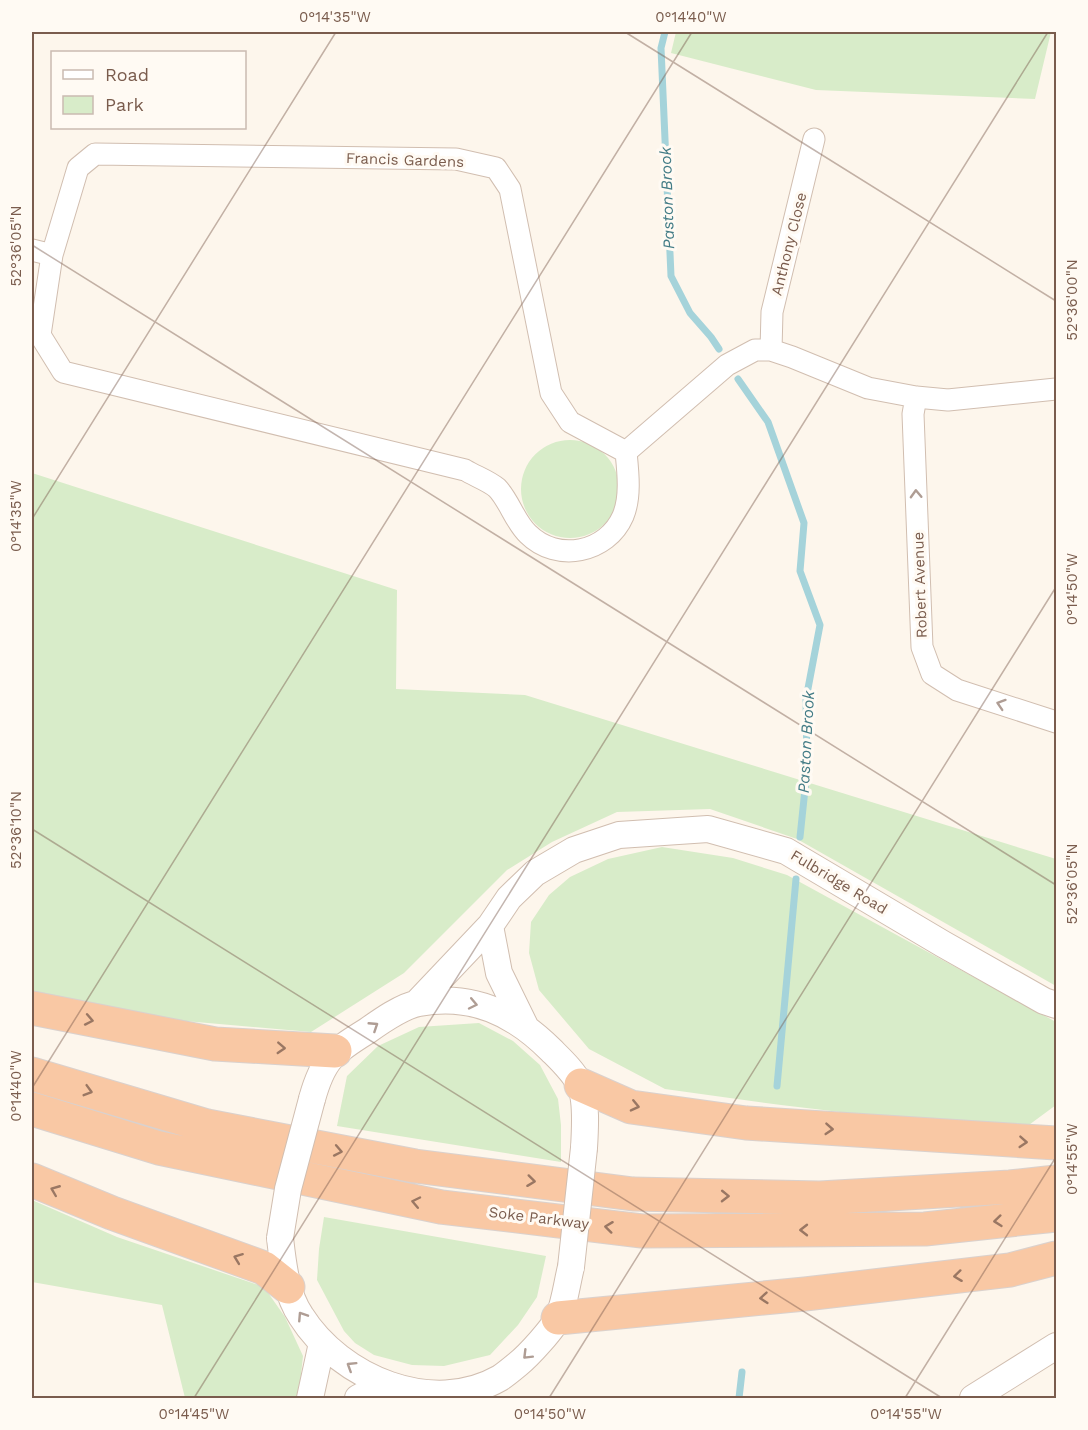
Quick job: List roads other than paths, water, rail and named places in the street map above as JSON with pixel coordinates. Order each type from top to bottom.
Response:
[{"type":"highway","points":[[32,1008],[216,1044],[335,1052]]},
{"type":"highway","points":[[32,1074],[207,1126],[415,1166],[633,1194],[820,1198],[1010,1187],[1056,1182]]},
{"type":"highway","points":[[581,1085],[631,1107],[746,1123],[1056,1143]]},
{"type":"highway","name":"Soke Parkway","points":[[32,1109],[159,1148],[441,1207],[642,1231],[925,1229],[1056,1215]]},
{"type":"highway","points":[[32,1180],[112,1213],[264,1268],[288,1287]]},
{"type":"highway","points":[[558,1318],[805,1294],[1010,1270],[1056,1258]]},
{"type":"street","name":"Anthony Close","points":[[771,350],[772,312],[814,140]]},
{"type":"street","name":"Francis Gardens","points":[[94,154],[456,159],[496,168],[510,189],[551,393],[570,422],[626,452],[628,473],[624,514],[614,532],[597,545],[577,552],[558,551],[528,534],[498,489],[465,470],[63,372],[40,335],[52,255],[78,168],[94,154]]},
{"type":"street","points":[[32,250],[52,255]]},
{"type":"street","points":[[626,452],[727,365],[755,350],[771,350],[868,388],[916,397],[948,400],[1056,389]]},
{"type":"street","name":"Robert Avenue","points":[[916,397],[914,414],[922,647],[932,674],[957,690],[1056,722]]},
{"type":"street","name":"Fulbridge Road","points":[[417,1003],[490,926],[509,898],[535,873],[574,850],[619,835],[708,829],[786,851],[943,944],[1056,1005]]},
{"type":"street","points":[[490,926],[499,973],[525,1026]]},
{"type":"street","points":[[456,1000],[492,1008],[525,1026],[563,1061],[581,1085],[586,1120],[571,1267],[558,1318],[501,1388],[481,1387],[458,1395],[423,1393],[384,1384],[338,1358],[300,1316],[288,1287],[280,1238],[288,1189],[323,1066],[335,1052],[386,1018],[417,1003],[456,1000]]},
{"type":"street","points":[[310,1398],[322,1342]]},
{"type":"street","points":[[972,1398],[1056,1346]]},
{"type":"street","points":[[358,1398],[384,1384]]},
{"type":"waterway","name":"Paston Brook","points":[[665,32],[661,48],[671,276],[690,313],[719,349]]},
{"type":"waterway","name":"Paston Brook","points":[[738,379],[768,422],[804,523],[800,571],[820,625],[806,699],[807,770],[800,837]]},
{"type":"waterway","name":"Paston Brook","points":[[777,1086],[796,879]]},
{"type":"waterway","name":"Paston Brook","points":[[739,1398],[742,1372]]}]
